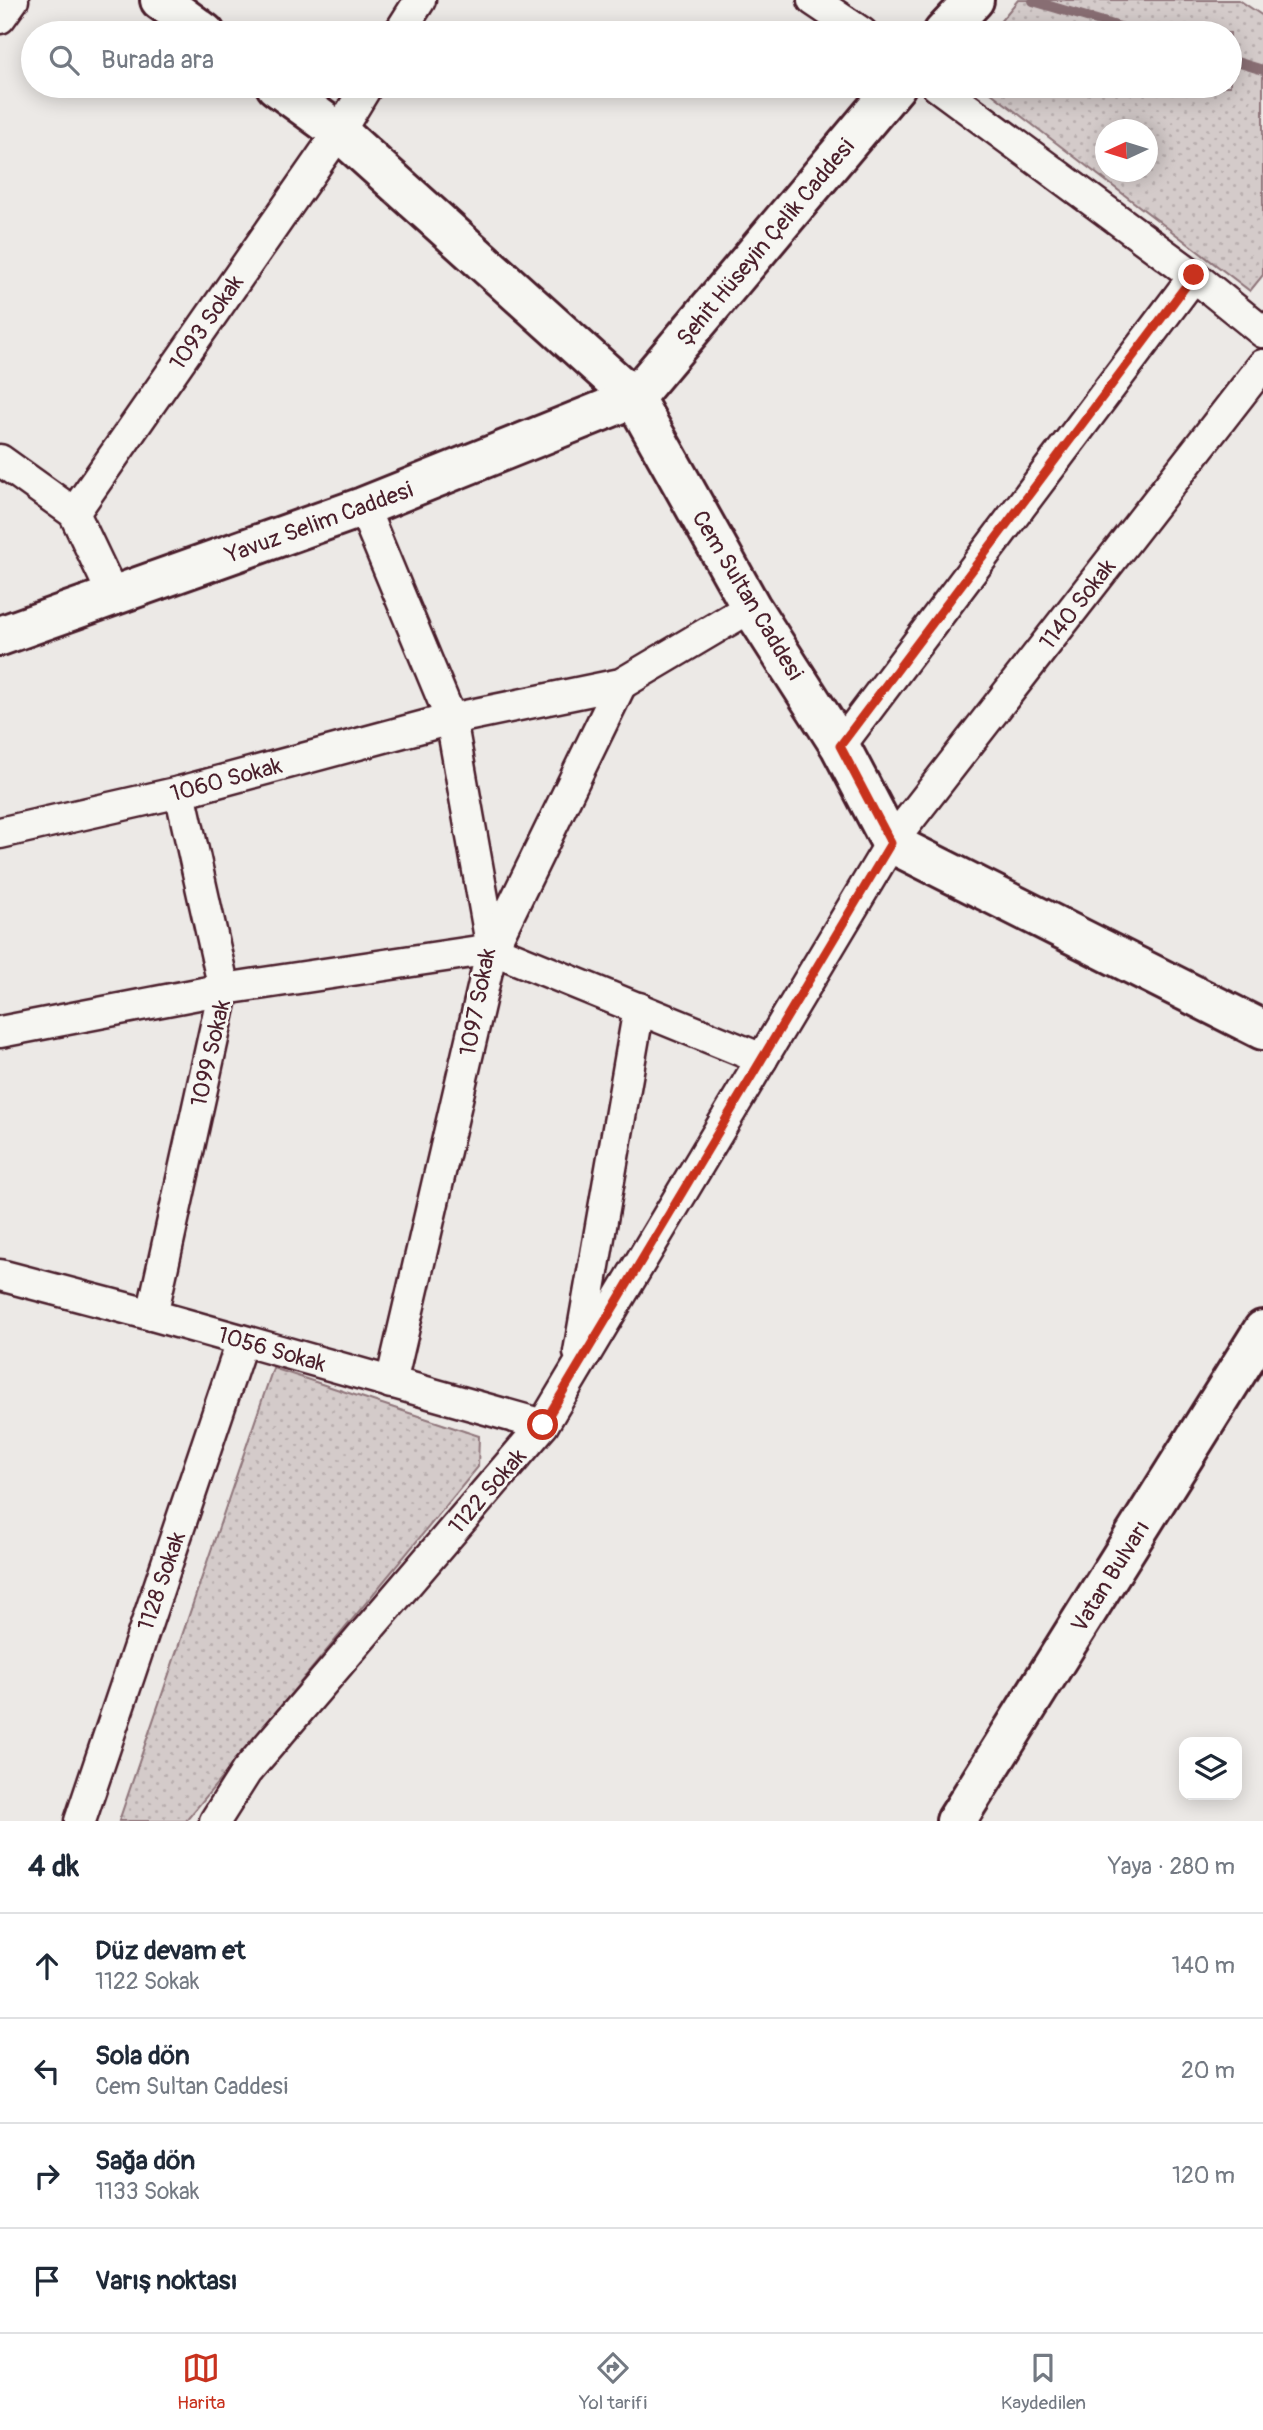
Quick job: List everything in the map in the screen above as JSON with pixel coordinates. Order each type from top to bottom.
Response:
[{"type":"street","points":[[0,18],[13,0]]},
{"type":"street","points":[[160,0],[189,21]]},
{"type":"street","points":[[407,21],[420,0]]},
{"type":"street","points":[[813,0],[844,21]]},
{"type":"street","points":[[954,21],[974,0]]},
{"type":"street","name":"Cem Sultan Caddesi","points":[[292,98],[339,132],[634,398],[751,607],[840,746],[891,843]]},
{"type":"street","name":"1093 Sokak","points":[[74,513],[339,132],[360,98]]},
{"type":"street","name":"Şehit Hüseyin Çelik Caddesi","points":[[634,398],[887,98]]},
{"type":"street","points":[[953,98],[1194,275],[1263,332]]},
{"type":"street","points":[[840,746],[1194,275]]},
{"type":"street","name":"1140 Sokak","points":[[891,843],[1263,365]]},
{"type":"street","name":"Yavuz Selim Caddesi","points":[[0,636],[363,507],[634,398]]},
{"type":"street","points":[[0,460],[74,513],[114,597]]},
{"type":"street","name":"1097 Sokak","points":[[363,507],[451,719],[492,949],[391,1383]]},
{"type":"street","points":[[492,949],[621,684],[751,607]]},
{"type":"street","name":"1060 Sokak","points":[[0,833],[180,792],[451,719],[621,684]]},
{"type":"street","name":"1099 Sokak","points":[[152,1315],[224,989],[180,792]]},
{"type":"street","points":[[891,843],[1263,1030]]},
{"type":"street","name":"1122 Sokak","points":[[215,1821],[246,1772],[543,1425],[891,843]]},
{"type":"street","points":[[0,1032],[224,989],[492,949],[762,1059]]},
{"type":"street","points":[[576,1369],[639,1009]]},
{"type":"street","name":"1056 Sokak","points":[[0,1275],[543,1425]]},
{"type":"street","name":"Vatan Bulvarı","points":[[956,1821],[1263,1330]]},
{"type":"street","name":"1128 Sokak","points":[[80,1821],[242,1341]]},
{"type":"shaded area","points":[[1018,0],[1239,0],[1263,16],[1263,275],[1250,291],[1108,182],[1158,182],[1158,119],[1095,119],[1095,172],[998,98],[1242,98],[1242,21],[1001,21]]},
{"type":"shaded area","points":[[273,1368],[479,1436],[478,1467],[186,1821],[119,1821]]},
{"type":"waterway","points":[[1033,1],[1100,21]]},
{"type":"waterway","points":[[1242,64],[1263,70]]},
{"type":"route","points":[[543,1425],[891,843],[840,746],[1194,275]]}]
